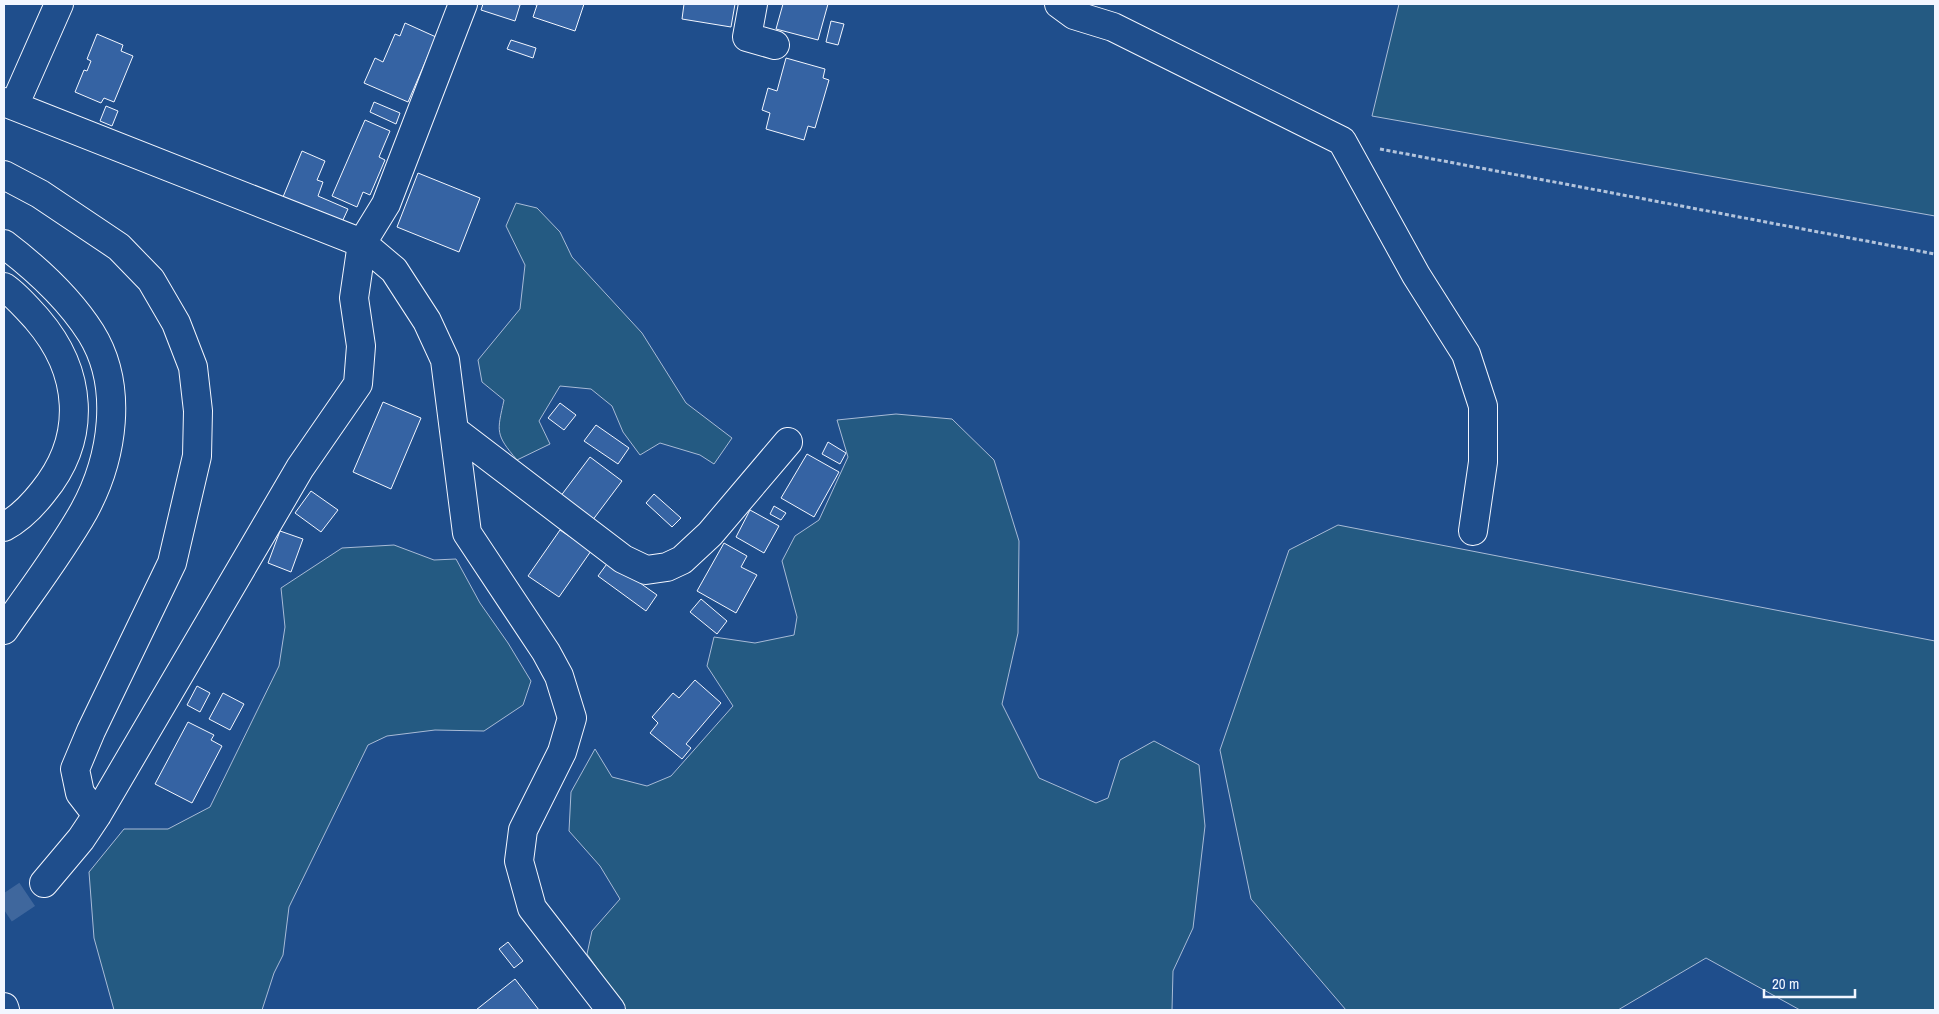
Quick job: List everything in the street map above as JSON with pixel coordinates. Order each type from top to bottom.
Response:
[{"type":"main road","points":[[59,4],[9,104],[362,243],[394,270],[427,321],[445,360],[467,533],[546,652],[559,676],[572,718],[562,752],[523,830],[519,861],[532,908],[611,1010]]},
{"type":"main road","points":[[44,883],[81,839],[97,815],[300,468],[358,384],[361,346],[354,298],[362,243],[386,204],[463,4]]},
{"type":"main road","points":[[753,4],[747,37],[775,45]]},
{"type":"main road","points":[[1059,4],[1074,15],[1113,27],[1342,141],[1416,275],[1466,354],[1483,406],[1483,462],[1473,531]]},
{"type":"main road","points":[[4,175],[40,194],[119,247],[151,280],[176,323],[193,367],[198,411],[197,456],[172,563],[91,731],[75,769],[80,793],[97,815]]},
{"type":"main road","points":[[4,244],[28,262],[51,284],[92,334],[104,360],[110,389],[111,419],[108,447],[100,478],[84,511],[4,630]]},
{"type":"main road","points":[[4,287],[30,310],[49,332],[62,355],[71,380],[75,406],[73,432],[64,459],[50,483],[34,504],[4,527]]},
{"type":"main road","points":[[455,430],[623,559],[646,570],[667,567],[682,560],[710,534],[788,442]]},
{"type":"path","points":[[1342,141],[1935,254]]},
{"type":"shaded area","points":[[1399,4],[1935,4],[1935,216],[1372,116]]},
{"type":"shaded area","points":[[516,203],[537,208],[560,232],[572,257],[642,333],[686,403],[732,438],[714,464],[700,455],[660,443],[640,455],[623,432],[612,406],[591,389],[560,386],[539,421],[550,444],[517,460],[510,451],[501,438],[499,426],[504,400],[482,382],[478,360],[520,309],[525,265],[506,226]]},
{"type":"shaded area","points":[[896,414],[952,419],[994,460],[1019,541],[1018,633],[1002,704],[1039,778],[1096,803],[1108,798],[1120,760],[1154,741],[1199,765],[1205,826],[1193,928],[1173,971],[1172,1010],[626,1010],[587,954],[592,931],[620,899],[600,866],[569,831],[571,792],[595,749],[612,777],[647,786],[671,776],[733,706],[707,666],[714,637],[755,643],[794,635],[797,617],[782,561],[795,536],[819,520],[848,457],[837,420]]},
{"type":"shaded area","points":[[1338,525],[1935,641],[1935,1010],[1800,1010],[1706,958],[1618,1010],[1346,1010],[1251,899],[1220,750],[1289,550]]},
{"type":"shaded area","points":[[394,545],[434,560],[456,559],[480,603],[508,643],[531,681],[523,705],[484,731],[435,730],[387,736],[368,745],[289,907],[283,955],[274,973],[262,1010],[114,1010],[94,938],[89,872],[124,829],[168,829],[210,807],[279,666],[285,627],[281,588],[342,548]]},
{"type":"building","points":[[483,4],[520,5],[515,21],[481,10]]},
{"type":"building","points":[[532,4],[584,4],[575,31],[533,17],[537,5]]},
{"type":"building","points":[[684,4],[735,4],[731,27],[682,19]]},
{"type":"building","points":[[783,4],[828,4],[818,40],[776,29]]},
{"type":"building","points":[[831,21],[844,24],[838,45],[826,42]]},
{"type":"building","points":[[405,23],[436,37],[408,102],[364,83],[375,58],[383,62],[395,34],[400,36]]},
{"type":"building","points":[[97,34],[123,45],[121,51],[133,56],[114,102],[104,98],[101,103],[75,92],[84,70],[87,71],[91,61],[87,59]]},
{"type":"building","points":[[511,40],[536,48],[533,58],[507,49]]},
{"type":"building","points":[[786,58],[825,69],[823,78],[829,80],[815,128],[808,126],[804,140],[766,129],[770,113],[762,110],[768,88],[777,91]]},
{"type":"building","points":[[374,102],[400,113],[396,124],[370,112]]},
{"type":"building","points":[[106,106],[118,111],[112,126],[100,121]]},
{"type":"building","points":[[365,120],[390,131],[379,157],[385,160],[370,195],[363,192],[357,207],[332,196]]},
{"type":"building","points":[[302,151],[325,161],[317,180],[323,182],[318,196],[348,209],[342,222],[283,197]]},
{"type":"building","points":[[418,173],[480,198],[459,252],[397,227]]},
{"type":"building","points":[[383,402],[421,418],[391,489],[353,472]]},
{"type":"building","points":[[560,403],[576,415],[564,430],[548,418]]},
{"type":"building","points":[[596,425],[629,448],[618,464],[584,441]]},
{"type":"building","points":[[828,442],[846,453],[840,464],[822,454]]},
{"type":"building","points":[[807,454],[839,472],[814,517],[781,498]]},
{"type":"building","points":[[590,457],[622,481],[592,521],[560,497]]},
{"type":"building","points":[[311,491],[338,510],[321,532],[295,513]]},
{"type":"building","points":[[654,494],[681,518],[672,527],[646,503]]},
{"type":"building","points":[[774,506],[786,513],[781,520],[770,514]]},
{"type":"building","points":[[750,510],[779,526],[764,553],[736,537]]},
{"type":"building","points":[[560,530],[591,551],[559,597],[528,576]]},
{"type":"building","points":[[280,531],[303,539],[291,572],[268,563]]},
{"type":"building","points":[[724,543],[747,556],[741,567],[757,575],[736,613],[697,591]]},
{"type":"building","points":[[609,561],[657,595],[646,611],[598,576]]},
{"type":"building","points":[[701,599],[727,621],[717,634],[690,612]]},
{"type":"building","points":[[695,680],[721,703],[686,744],[691,748],[682,759],[650,733],[658,723],[652,717],[673,693],[679,698]]},
{"type":"building","points":[[197,686],[210,693],[200,712],[187,705]]},
{"type":"building","points":[[223,693],[244,704],[230,730],[209,719]]},
{"type":"building","points":[[188,722],[214,735],[211,740],[222,746],[192,803],[155,784]]},
{"type":"building","points":[[508,942],[523,961],[514,968],[499,949]]},
{"type":"building","points":[[515,979],[539,1010],[476,1010]]},
{"type":"tunnel","points":[[4,910],[44,883]]}]
